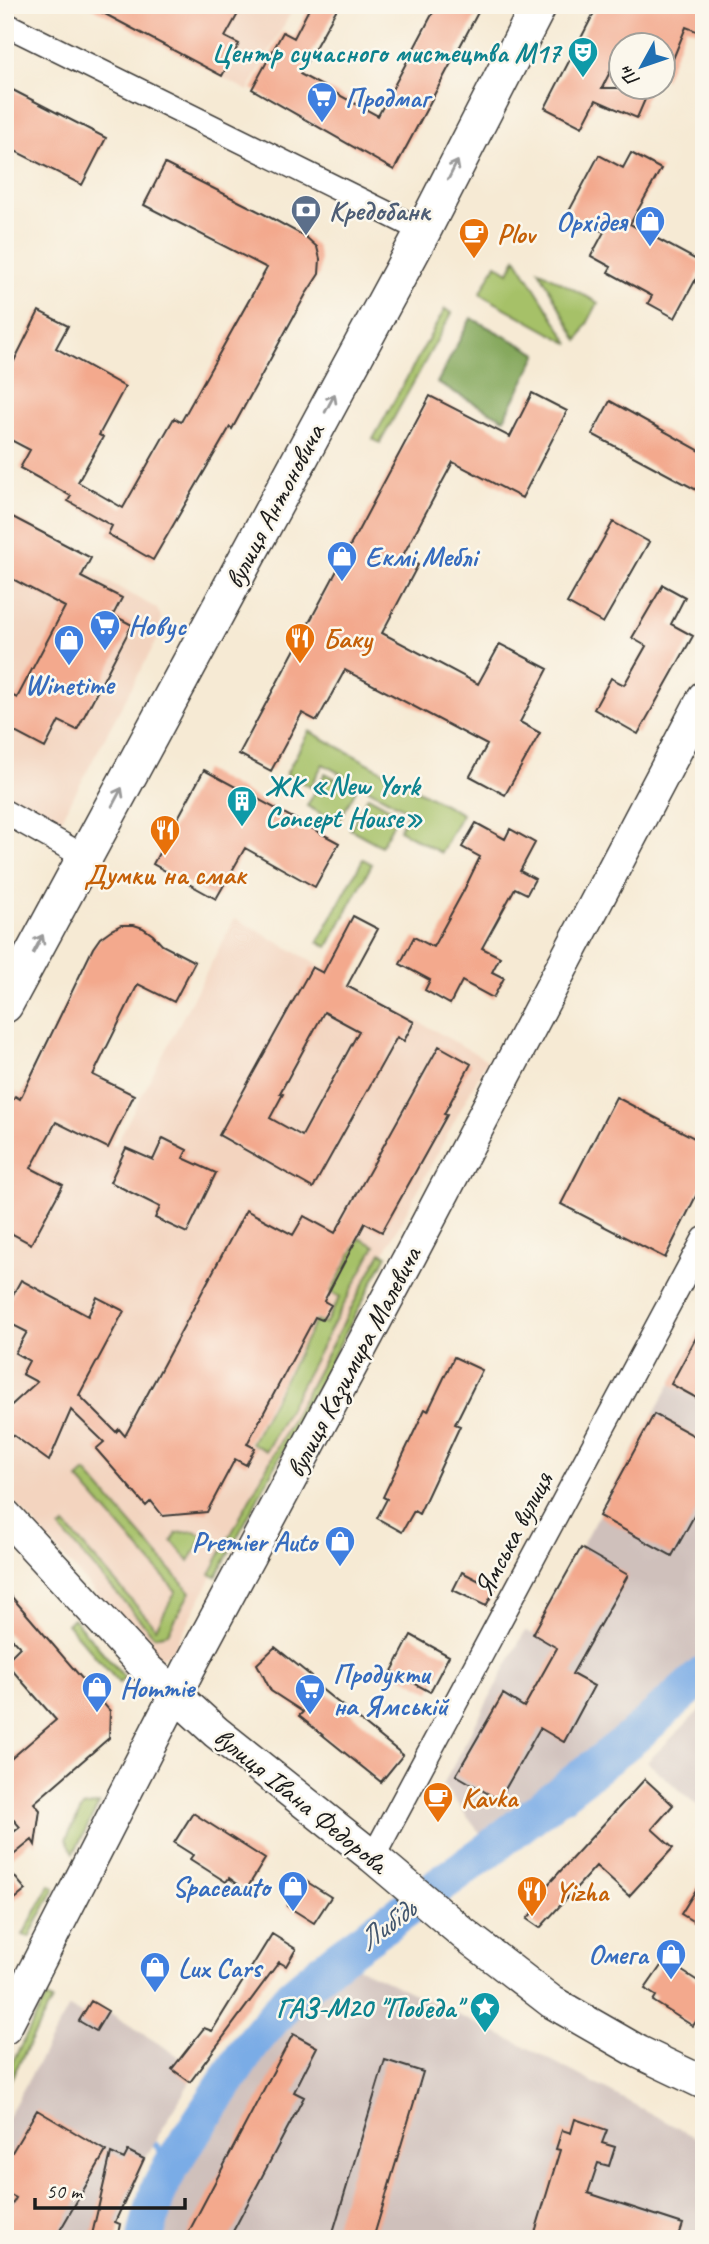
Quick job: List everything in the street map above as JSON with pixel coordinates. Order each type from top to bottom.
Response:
[{"type":"main road","name":"вулиця Антоновича","points":[[5,1004],[422,231],[539,5]]},
{"type":"main road","name":"вулиця Казимира Малевича","points":[[5,2028],[174,1696],[410,1256],[704,696]]},
{"type":"main road","name":"вулиця Івана Федорова","points":[[5,1515],[174,1696],[464,1934],[552,2002],[639,2052],[704,2084]]},
{"type":"street","points":[[5,24],[422,231]]},
{"type":"street","points":[[5,812],[85,857]]},
{"type":"street","name":"Ямська вулиця","points":[[383,1866],[704,1239]]},
{"type":"shaded area","points":[[88,5],[295,5],[248,91]]},
{"type":"shaded area","points":[[5,525],[156,608],[161,616],[160,634],[61,820],[52,827],[5,803]]},
{"type":"shaded area","points":[[235,918],[487,1060],[175,1647],[160,1658],[145,1649],[5,1491],[5,1085],[115,1146]]},
{"type":"shaded area","points":[[704,1323],[704,1654],[615,1736],[482,1836],[443,1785],[525,1631],[533,1634]]},
{"type":"shaded area","points":[[704,1706],[704,1811],[647,1762]]},
{"type":"shaded area","points":[[338,1958],[530,2049],[704,2142],[704,2239],[151,2239],[186,2142],[252,2043]]},
{"type":"shaded area","points":[[91,2001],[180,2057],[172,2069],[190,2082],[146,2157],[121,2218],[116,2239],[5,2239],[5,2122],[69,2007],[82,2015]]},
{"type":"green space","points":[[516,258],[570,344],[480,294],[496,264],[509,272]]},
{"type":"green space","points":[[539,270],[598,303],[578,341]]},
{"type":"green space","points":[[445,309],[452,313],[380,443],[373,439]]},
{"type":"green space","points":[[471,318],[538,354],[504,419],[437,383]]},
{"type":"green space","points":[[309,731],[462,814],[441,853],[399,830],[409,811],[323,764],[310,787],[286,774]]},
{"type":"green space","points":[[325,773],[356,790],[338,823],[307,806]]},
{"type":"green space","points":[[368,796],[399,813],[381,846],[350,829]]},
{"type":"green space","points":[[363,859],[372,864],[328,947],[318,942]]},
{"type":"green space","points":[[360,1238],[375,1246],[266,1451],[251,1443],[316,1320],[325,1324],[340,1297],[331,1292]]},
{"type":"green space","points":[[381,1252],[387,1255],[216,1577],[210,1574]]},
{"type":"green space","points":[[86,1472],[190,1592],[168,1633],[154,1636],[60,1529],[65,1525],[156,1628],[176,1591],[78,1479]]},
{"type":"green space","points":[[195,1531],[204,1537],[189,1561],[172,1541],[177,1533]]},
{"type":"green space","points":[[73,1618],[125,1678],[119,1683],[67,1624]]},
{"type":"green space","points":[[99,1804],[74,1853],[66,1839],[83,1807]]},
{"type":"green space","points":[[50,1885],[55,1888],[29,1937],[23,1935]]},
{"type":"green space","points":[[46,1998],[52,2001],[5,2090],[5,2076]]},
{"type":"building","points":[[88,5],[243,5],[225,37],[239,44],[222,76]]},
{"type":"building","points":[[311,5],[339,5],[300,74],[378,116],[437,5],[482,5],[394,170],[252,89],[283,32],[294,38]]},
{"type":"building","name":"Центр сучасного мистецтва M17","points":[[598,5],[704,5],[704,34],[686,27],[678,47],[678,32],[608,32],[608,76],[602,88],[608,88],[608,102],[644,102],[637,118],[596,100],[582,127],[545,108]]},
{"type":"building","points":[[5,86],[106,138],[82,185],[5,146]]},
{"type":"building","points":[[631,153],[661,169],[630,224],[704,264],[675,318],[648,303],[652,296],[608,272],[611,267],[591,256],[604,232],[568,213],[599,155],[623,168]]},
{"type":"building","points":[[165,164],[306,237],[317,247],[320,259],[319,274],[232,429],[230,427],[153,560],[108,534],[112,526],[68,501],[71,496],[20,468],[30,450],[5,437],[5,379],[39,311],[68,326],[56,348],[125,387],[99,435],[103,437],[78,482],[123,508],[174,418],[181,422],[267,268],[144,205]]},
{"type":"building","points":[[532,393],[567,411],[522,498],[453,462],[402,557],[418,565],[382,633],[478,684],[500,644],[548,669],[520,722],[540,733],[505,795],[470,776],[487,745],[345,670],[317,721],[302,713],[271,771],[239,754],[430,396],[510,437]]},
{"type":"building","points":[[610,401],[704,453],[704,494],[592,434]]},
{"type":"building","points":[[5,513],[91,558],[81,577],[122,598],[113,615],[132,625],[77,730],[59,721],[45,748],[5,727],[5,692],[17,698],[65,607],[5,575]]},
{"type":"building","points":[[613,522],[649,542],[603,623],[567,603]]},
{"type":"building","points":[[663,585],[685,597],[671,624],[693,636],[638,734],[594,709],[611,678],[624,685],[646,646],[632,638]]},
{"type":"building","name":"ЖК «New York Concept House»","points":[[204,770],[339,843],[315,887],[245,848],[216,899],[153,864]]},
{"type":"building","points":[[476,823],[505,839],[510,829],[535,843],[520,871],[535,879],[527,894],[515,888],[482,948],[500,957],[492,972],[504,978],[493,998],[462,981],[450,1004],[425,990],[430,980],[400,964],[414,937],[433,947],[464,890],[480,857],[462,847]]},
{"type":"building","points":[[353,916],[378,929],[347,986],[414,1022],[404,1041],[397,1037],[313,1188],[219,1135],[312,967],[323,973]],"holes":[[[324,1012],[359,1031],[302,1136],[270,1118],[283,1094],[280,1093]]]},
{"type":"building","points":[[121,925],[143,928],[162,945],[195,962],[174,1002],[138,984],[93,1075],[134,1095],[108,1148],[56,1122],[31,1168],[63,1185],[31,1244],[5,1230],[5,1112],[15,1096],[20,1099],[93,948],[100,938]]},
{"type":"building","points":[[439,1046],[471,1064],[444,1114],[447,1115],[382,1232],[365,1223],[324,1301],[331,1305],[322,1320],[315,1317],[247,1444],[255,1448],[246,1465],[235,1459],[207,1512],[163,1516],[151,1501],[146,1506],[96,1449],[104,1442],[71,1410],[49,1461],[5,1429],[5,1411],[37,1382],[22,1374],[29,1361],[15,1353],[27,1332],[5,1321],[5,1309],[21,1280],[88,1316],[97,1297],[124,1311],[79,1395],[116,1432],[119,1429],[125,1436],[246,1210],[293,1235],[304,1216],[335,1233]]},
{"type":"building","points":[[616,1097],[704,1143],[704,1180],[665,1258],[561,1204]]},
{"type":"building","points":[[163,1138],[187,1150],[183,1158],[216,1173],[187,1233],[155,1218],[160,1207],[110,1182],[126,1148],[153,1160]]},
{"type":"building","points":[[704,1323],[704,1402],[671,1384]]},
{"type":"building","points":[[454,1357],[482,1370],[455,1424],[460,1426],[419,1514],[414,1511],[402,1532],[377,1518],[387,1499],[383,1497],[425,1409],[428,1411]]},
{"type":"building","points":[[654,1414],[704,1441],[704,1498],[672,1556],[599,1516]]},
{"type":"building","points":[[581,1548],[628,1575],[572,1674],[594,1686],[564,1742],[540,1728],[499,1800],[456,1775],[503,1694],[524,1707],[557,1648],[533,1634]]},
{"type":"building","points":[[462,1572],[495,1589],[486,1606],[453,1590]]},
{"type":"building","points":[[5,1589],[110,1711],[109,1738],[34,1803],[40,1810],[35,1845],[32,1840],[5,1862],[5,1839],[20,1827],[5,1810],[5,1764],[56,1720],[5,1662],[20,1647],[5,1631]]},
{"type":"building","points":[[411,1635],[449,1656],[430,1692],[392,1671]]},
{"type":"building","points":[[275,1647],[311,1676],[309,1679],[403,1755],[381,1782],[299,1716],[303,1712],[271,1691],[257,1664]]},
{"type":"building","points":[[645,1779],[673,1805],[652,1829],[673,1848],[629,1896],[596,1866],[540,1928],[527,1919],[548,1894],[543,1890]]},
{"type":"building","points":[[193,1813],[265,1859],[246,1890],[229,1878],[226,1882],[190,1859],[193,1855],[174,1843]]},
{"type":"building","points":[[5,1865],[26,1890],[5,1907]]},
{"type":"building","points":[[704,1877],[704,1928],[681,1914]]},
{"type":"building","points":[[304,1880],[331,1897],[314,1923],[287,1906]]},
{"type":"building","points":[[272,1934],[296,1949],[286,1966],[279,1962],[190,2082],[172,2069],[204,2028],[212,2031]]},
{"type":"building","points":[[665,1960],[704,1985],[704,2009],[693,2026],[653,2001],[656,1996],[645,1989]]},
{"type":"building","points":[[91,2001],[108,2011],[96,2031],[79,2021]]},
{"type":"building","points":[[293,2034],[317,2047],[294,2092],[304,2097],[229,2239],[185,2239]]},
{"type":"building","points":[[385,2060],[423,2072],[373,2239],[331,2239]]},
{"type":"building","points":[[37,2110],[106,2151],[55,2239],[5,2239],[5,2217],[16,2198],[5,2192],[5,2164]]},
{"type":"building","points":[[575,2119],[607,2130],[602,2143],[615,2147],[609,2166],[598,2163],[588,2193],[683,2224],[678,2239],[533,2239],[560,2150],[556,2149],[562,2130],[571,2133]]},
{"type":"building","points":[[128,2151],[144,2159],[115,2222],[120,2224],[117,2239],[91,2239],[111,2153],[124,2159]]},
{"type":"waterway","name":"Либідь","points":[[145,2239],[158,2191],[171,2166],[252,2043],[289,1999],[338,1958],[487,1851],[633,1737],[704,1674]]},
{"type":"waterway","points":[[555,1798],[571,1807]]},
{"type":"waterway","points":[[156,2145],[171,2166]]},
{"type":"place","name":"Центр сучасного мистецтва M17","points":[[583,79]]},
{"type":"place","name":"Продмаг","points":[[322,124]]},
{"type":"place","name":"Кредобанк","points":[[306,237]]},
{"type":"place","name":"Орхідея","points":[[650,248]]},
{"type":"place","name":"Plov","points":[[474,260]]},
{"type":"place","name":"Екмі Меблі","points":[[342,583]]},
{"type":"place","name":"Новус","points":[[105,652]]},
{"type":"place","name":"Баку","points":[[300,665]]},
{"type":"place","name":"Winetime","points":[[69,667]]},
{"type":"place","name":"ЖК «New York Concept House»","points":[[242,828]]},
{"type":"place","name":"Думки на смак","points":[[165,857]]},
{"type":"place","name":"Premier Auto","points":[[340,1568]]},
{"type":"place","name":"Hommie","points":[[97,1714]]},
{"type":"place","name":"Продукти на Ямській","points":[[310,1716]]},
{"type":"place","name":"Kavka","points":[[438,1824]]},
{"type":"place","name":"Spaceauto","points":[[293,1913]]},
{"type":"place","name":"Yizha","points":[[532,1918]]},
{"type":"place","name":"Омега","points":[[671,1981]]},
{"type":"place","name":"Lux Cars","points":[[155,1994]]},
{"type":"place","name":"ГАЗ-М20 \"Победа\"","points":[[485,2034]]}]
